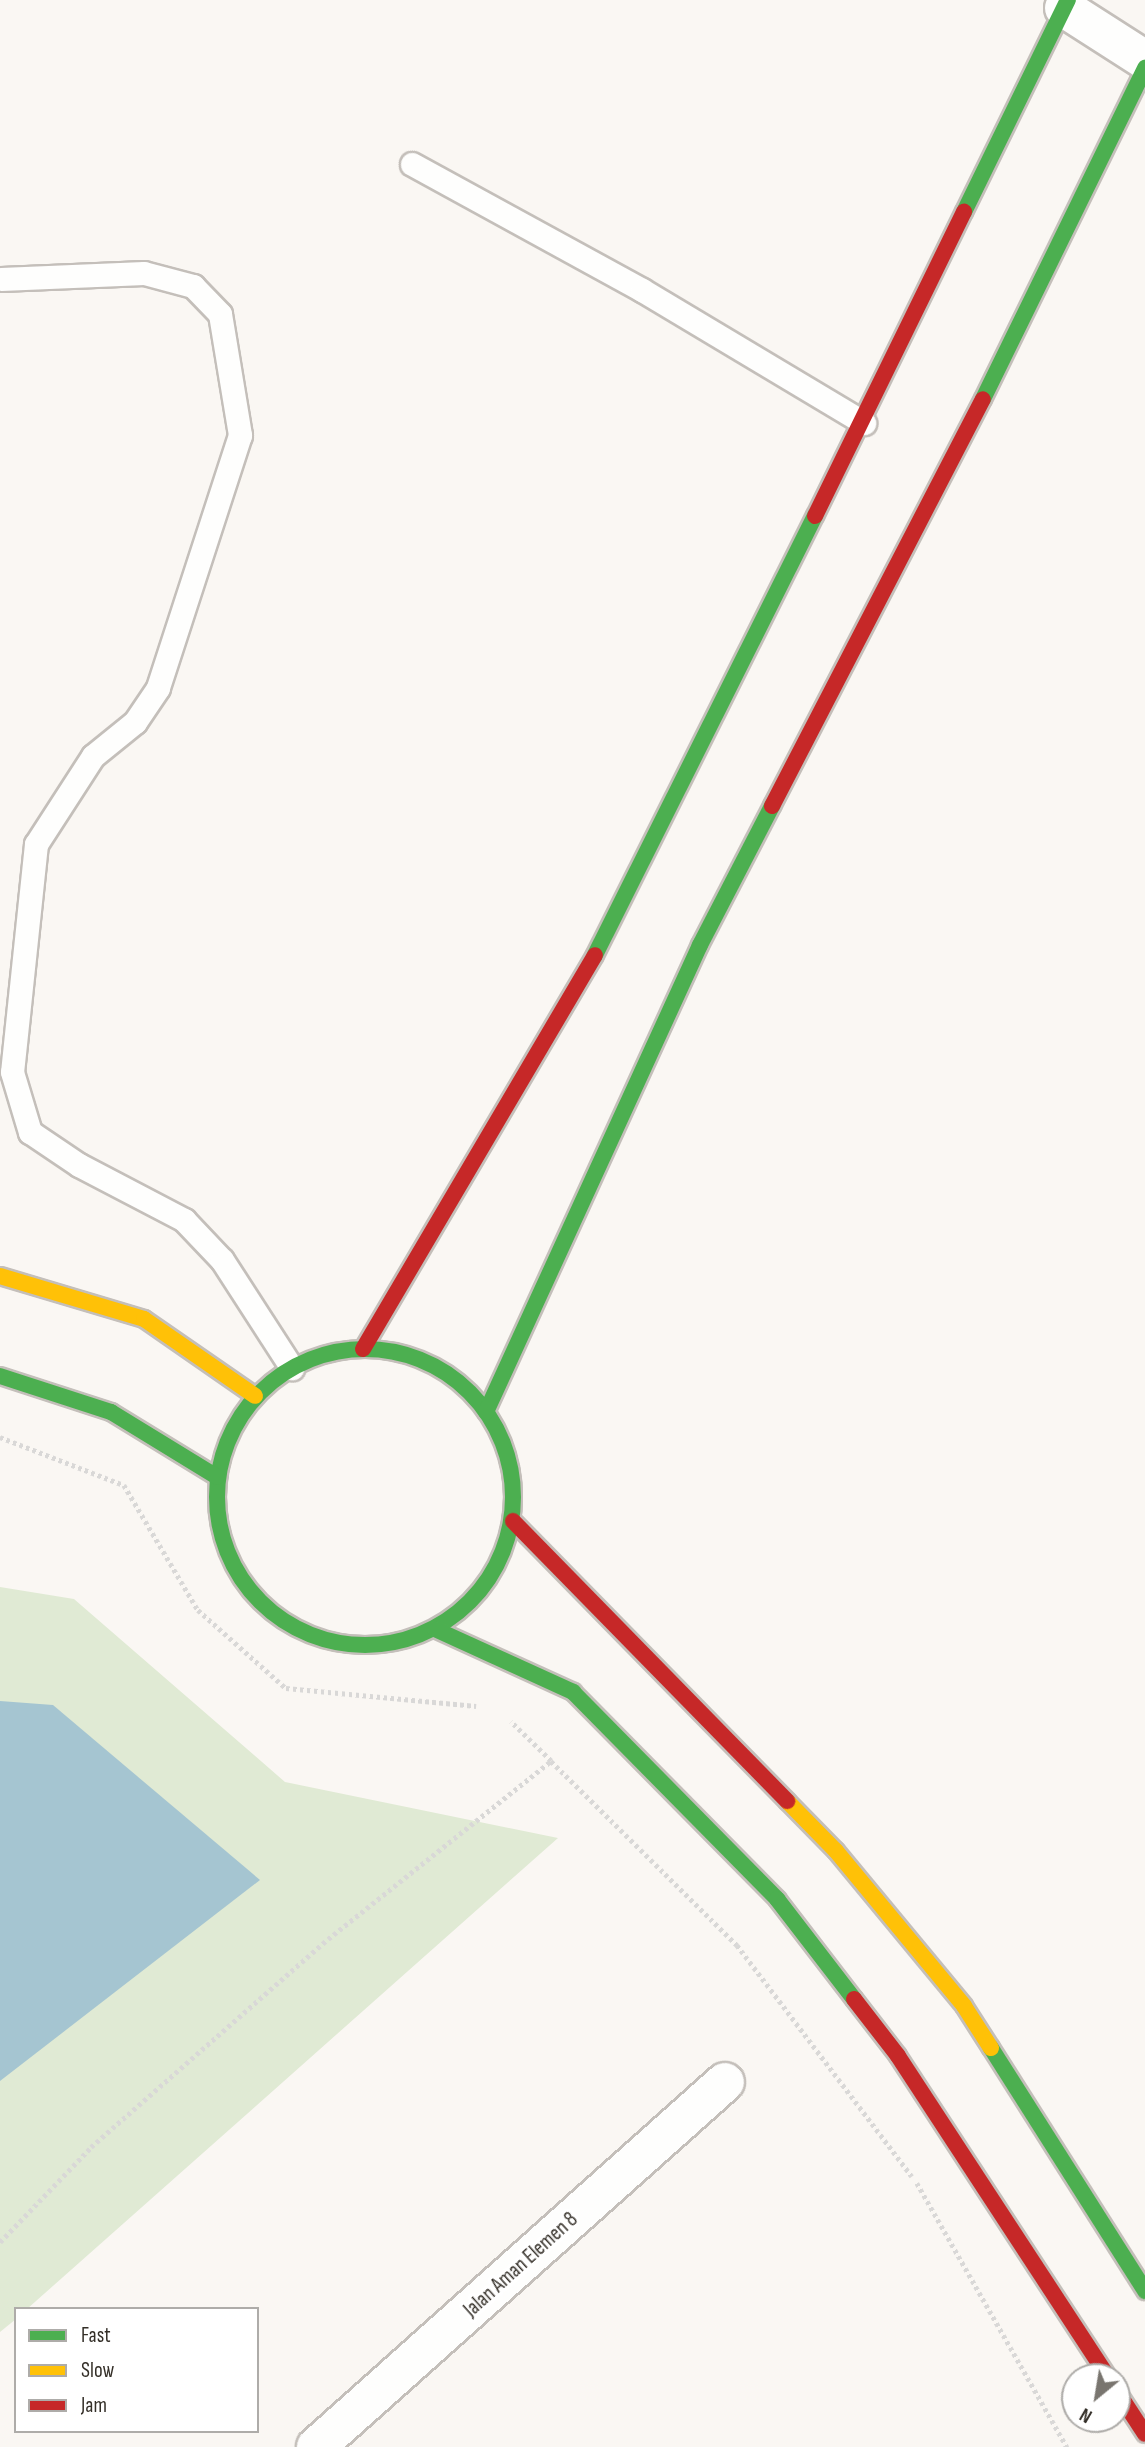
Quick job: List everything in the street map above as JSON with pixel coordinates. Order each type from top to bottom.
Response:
[{"type":"street","points":[[363,1349],[621,911],[864,423],[1066,4],[1145,60]]},
{"type":"street","points":[[486,1412],[700,945],[1034,301],[1145,68]]},
{"type":"street","points":[[0,1276],[144,1319],[255,1396]]},
{"type":"street","points":[[363,1349],[421,1361],[452,1377],[486,1412],[505,1444],[514,1483],[513,1521],[499,1565],[472,1602],[435,1629],[391,1644],[345,1645],[301,1631],[262,1604],[234,1567],[218,1524],[217,1477],[230,1434],[255,1396],[292,1367],[326,1354],[363,1349]]},
{"type":"street","points":[[0,1376],[111,1412],[217,1477]]},
{"type":"street","points":[[513,1521],[836,1851],[955,1995],[1145,2291]]},
{"type":"street","points":[[435,1629],[573,1692],[777,1899],[898,2056],[1099,2363]]},
{"type":"street","name":"Jalan Aman Elemen 8","points":[[316,2447],[725,2082]]},
{"type":"street","points":[[1131,2412],[1145,2434]]},
{"type":"lane","points":[[412,164],[642,289],[864,423]]},
{"type":"lane","points":[[1,279],[144,273],[193,286],[220,314],[240,435],[158,688],[135,722],[93,756],[36,844],[12,1072],[30,1132],[79,1165],[184,1220],[222,1260],[292,1367]]},
{"type":"path","points":[[0,1437],[124,1485],[198,1610],[285,1688],[482,1706]]},
{"type":"path","points":[[505,1716],[737,1945],[915,2180],[1067,2447]]},
{"type":"path","points":[[0,2242],[91,2147],[318,1948],[551,1761]]},
{"type":"green space","points":[[0,1587],[74,1599],[285,1782],[558,1838],[29,2307],[14,2307],[14,2321],[0,2332]]},
{"type":"water","points":[[0,1701],[53,1705],[260,1880],[0,2081]]},
{"type":"traffic: fast","points":[[964,212],[1068,0]]},
{"type":"traffic: fast","points":[[983,399],[1145,68]]},
{"type":"traffic: fast","points":[[595,955],[815,516]]},
{"type":"traffic: fast","points":[[486,1412],[700,945],[772,806]]},
{"type":"traffic: fast","points":[[365,1349],[394,1352],[422,1360],[447,1374],[470,1392],[488,1415],[502,1440],[510,1468],[513,1497],[510,1526],[502,1554],[488,1579],[470,1602],[447,1620],[422,1634],[394,1642],[365,1645],[336,1642],[308,1634],[283,1620],[260,1602],[242,1579],[228,1554],[220,1526],[217,1497],[220,1468],[228,1440],[242,1415],[260,1392],[283,1374],[308,1360],[336,1352],[365,1349]]},
{"type":"traffic: fast","points":[[0,1376],[111,1412],[217,1477]]},
{"type":"traffic: fast","points":[[435,1629],[573,1692],[777,1899],[854,1999]]},
{"type":"traffic: fast","points":[[991,2048],[1145,2291]]},
{"type":"traffic: slow","points":[[0,1276],[144,1319],[255,1396]]},
{"type":"traffic: slow","points":[[787,1801],[836,1851],[964,2006],[991,2048]]},
{"type":"traffic: jam","points":[[815,516],[964,212]]},
{"type":"traffic: jam","points":[[772,806],[983,399]]},
{"type":"traffic: jam","points":[[363,1349],[595,955]]},
{"type":"traffic: jam","points":[[513,1521],[787,1801]]},
{"type":"traffic: jam","points":[[854,1999],[898,2056],[1099,2363]]},
{"type":"traffic: jam","points":[[1131,2412],[1145,2434]]}]
